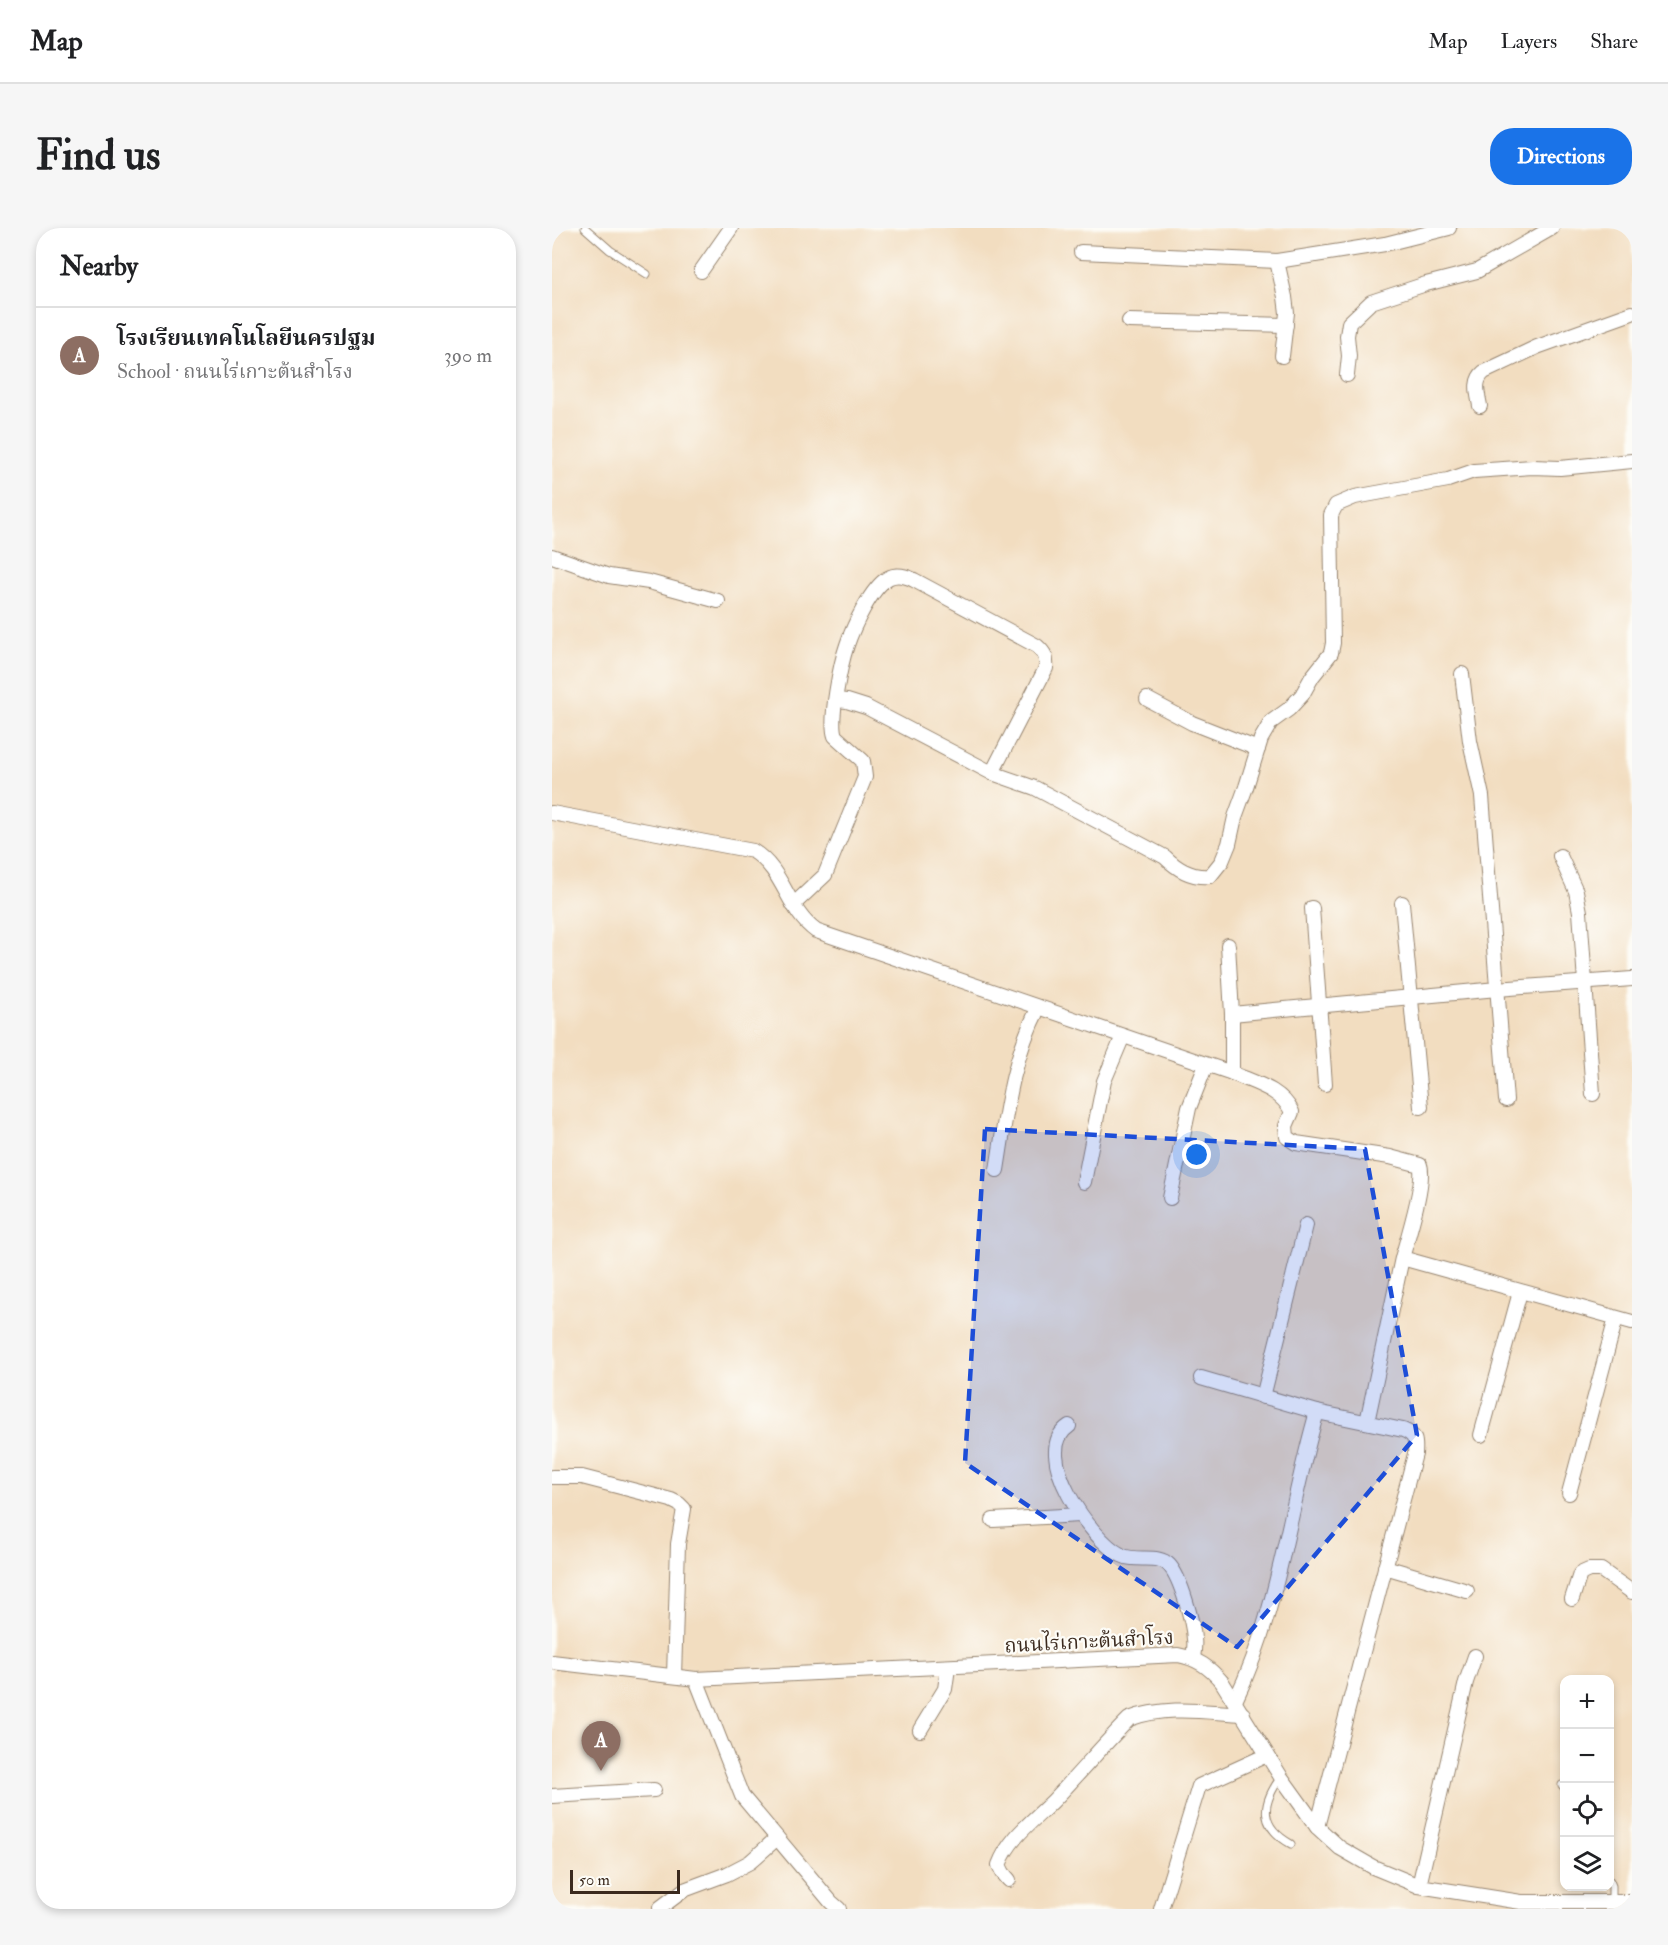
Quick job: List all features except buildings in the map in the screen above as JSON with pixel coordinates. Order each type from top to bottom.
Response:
[{"type":"street","points":[[701,272],[731,228]]},
{"type":"street","points":[[1081,252],[1277,261],[1385,244],[1449,228]]},
{"type":"street","points":[[1347,375],[1349,323],[1371,302],[1426,284],[1477,271],[1552,228]]},
{"type":"street","points":[[1277,261],[1286,297],[1286,325],[1281,356]]},
{"type":"street","points":[[1480,406],[1476,386],[1480,375],[1484,372],[1537,347],[1632,313]]},
{"type":"street","points":[[1129,321],[1286,325]]},
{"type":"street","points":[[836,700],[866,707],[992,773],[1035,788],[1166,857],[1172,864],[1187,873],[1202,877],[1210,876],[1222,861],[1229,844],[1235,817],[1258,749],[1271,722],[1289,709],[1302,695],[1315,672],[1330,653],[1333,643],[1331,515],[1336,505],[1355,497],[1448,480],[1474,471],[1533,467],[1560,468],[1632,461]]},
{"type":"street","points":[[552,556],[609,576],[649,582],[718,601]]},
{"type":"street","points":[[793,905],[825,875],[865,777],[863,761],[842,744],[833,731],[836,700],[847,645],[880,585],[894,576],[906,576],[914,580],[1037,646],[1047,658],[1046,668],[992,773]]},
{"type":"street","points":[[1462,674],[1470,741],[1482,796],[1506,1100]]},
{"type":"street","points":[[1147,699],[1192,723],[1258,749]]},
{"type":"street","points":[[552,813],[753,851],[773,868],[799,916],[816,931],[1232,1073],[1273,1091],[1287,1102],[1292,1112],[1286,1126],[1287,1137],[1296,1143],[1390,1157],[1420,1165],[1422,1170],[1420,1183],[1367,1422]]},
{"type":"street","points":[[1560,856],[1576,891],[1580,912],[1593,1094]]},
{"type":"street","points":[[1402,903],[1421,1107]]},
{"type":"street","points":[[1312,908],[1325,1084]]},
{"type":"street","points":[[1228,945],[1232,1014],[1232,1073]]},
{"type":"street","points":[[1232,1014],[1497,989],[1632,979]]},
{"type":"street","points":[[996,1170],[1015,1067],[1027,1030],[1039,1007]]},
{"type":"street","points":[[1084,1182],[1104,1081],[1123,1036]]},
{"type":"street","points":[[1170,1198],[1189,1108],[1206,1065]]},
{"type":"street","points":[[1263,1397],[1306,1225]]},
{"type":"street","points":[[1402,1258],[1632,1322]]},
{"type":"street","points":[[1481,1434],[1520,1292]]},
{"type":"street","points":[[1569,1493],[1616,1318]]},
{"type":"street","points":[[1201,1378],[1317,1412],[1403,1430],[1412,1433],[1416,1441],[1415,1454],[1317,1827]]},
{"type":"street","points":[[1235,1701],[1263,1633],[1303,1458],[1317,1412]]},
{"type":"street","points":[[1069,1426],[1058,1437],[1056,1448],[1059,1471],[1066,1490],[1080,1515],[1121,1556],[1161,1560],[1168,1564],[1178,1581],[1189,1614],[1194,1639],[1193,1658]]},
{"type":"street","points":[[552,1477],[582,1477],[670,1500],[680,1504],[684,1509],[678,1544],[674,1676]]},
{"type":"street","points":[[993,1520],[1080,1515]]},
{"type":"street","points":[[1385,1567],[1467,1591]]},
{"type":"street","points":[[1572,1599],[1580,1574],[1594,1569],[1601,1570],[1632,1591],[1632,1602]]},
{"type":"street","name":"ถนนไร่เกาะต้นสำโรง","points":[[552,1662],[696,1679],[1178,1655],[1193,1658],[1210,1668],[1222,1682],[1281,1777],[1317,1827],[1340,1848],[1373,1867],[1419,1886],[1521,1902],[1632,1902]]},
{"type":"street","points":[[1419,1886],[1466,1682],[1475,1656]]},
{"type":"street","points":[[920,1730],[945,1689],[948,1668]]},
{"type":"street","points":[[696,1679],[742,1796],[839,1909]]},
{"type":"street","points":[[1009,1880],[999,1865],[1005,1850],[1130,1719],[1141,1714],[1171,1711],[1243,1714]]},
{"type":"street","points":[[1161,1909],[1199,1786],[1267,1755]]},
{"type":"street","points":[[552,1796],[654,1790]]},
{"type":"street","points":[[660,1908],[684,1890],[728,1874],[750,1862],[777,1838]]},
{"type":"lane","points":[[585,228],[610,250],[646,274]]},
{"type":"lane","points":[[1281,1777],[1270,1791],[1266,1813],[1269,1827],[1291,1844]]},
{"type":"lane","points":[[1612,1891],[1612,1901]]},
{"type":"highlighted area","points":[[985,1129],[1365,1149],[1417,1435],[1237,1647],[965,1463]]},
{"type":"place","name":"โรงเรียนเทคโนโลยีนครปฐม","points":[[601,1771]]}]
